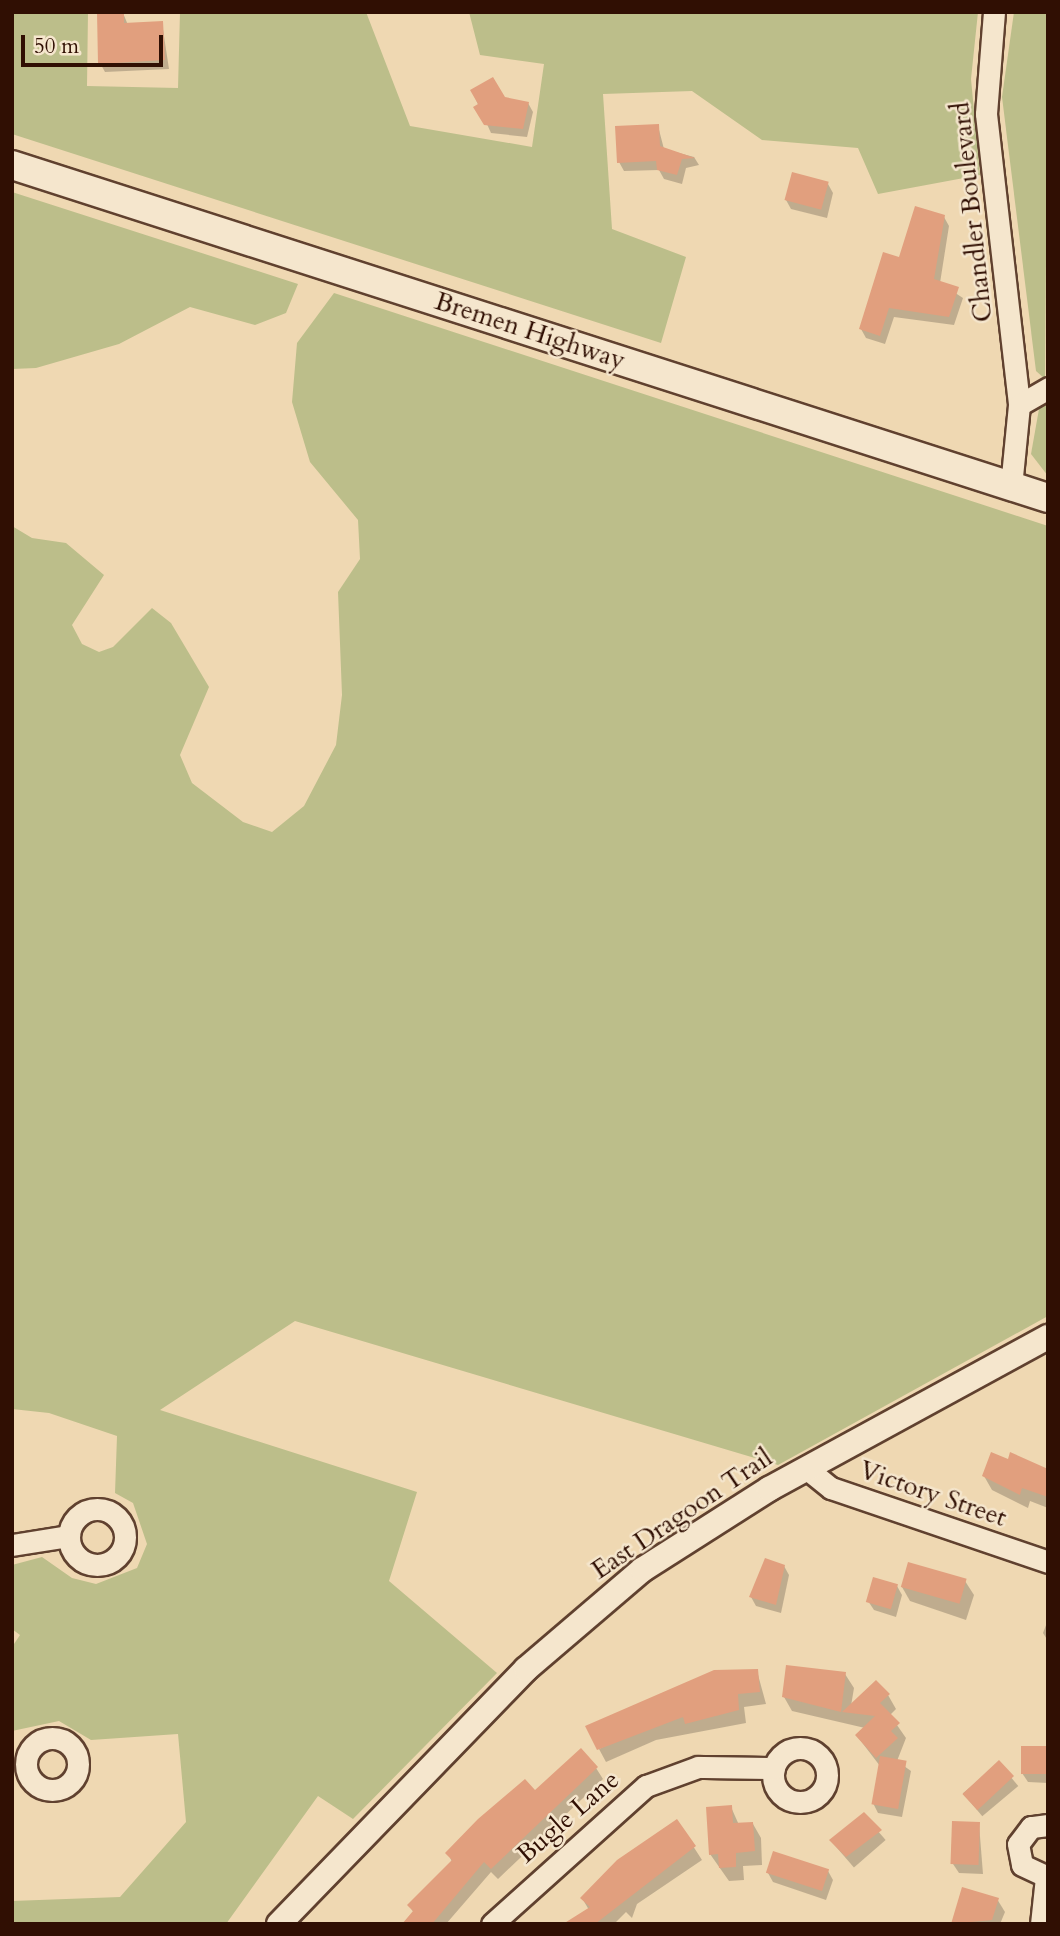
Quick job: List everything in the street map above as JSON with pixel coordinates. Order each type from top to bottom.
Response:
[{"type":"main road","name":"Bremen Highway","points":[[12,165],[1048,498]]},
{"type":"street","name":"Chandler Boulevard","points":[[993,12],[986,114],[1019,405],[1011,486]]},
{"type":"street","points":[[1019,405],[1048,388]]},
{"type":"street","name":"East Dragoon Trail","points":[[279,1924],[426,1767],[572,1626],[670,1551],[806,1468],[1048,1337]]},
{"type":"street","name":"Victory Street","points":[[806,1468],[831,1488],[1048,1562]]},
{"type":"street","points":[[12,1545],[69,1536]]},
{"type":"street","name":"Bugle Lane","points":[[492,1924],[646,1786],[698,1767],[754,1763],[774,1768]]},
{"type":"street","points":[[1041,1924],[1047,1877],[1022,1865],[1018,1844],[1031,1827],[1048,1825]]},
{"type":"green space","points":[[12,12],[88,12],[87,86],[178,88],[180,12],[366,12],[410,126],[532,147],[544,64],[480,55],[469,12],[978,12],[971,79],[980,175],[878,194],[858,148],[762,140],[692,91],[603,94],[612,229],[686,257],[661,343],[12,134]]},
{"type":"green space","points":[[1014,12],[1048,12],[1045,379],[1036,371],[1002,97]]},
{"type":"green space","points":[[12,192],[298,284],[286,313],[255,325],[190,307],[119,344],[36,368],[12,369]]},
{"type":"green space","points":[[334,293],[1048,526],[1048,1316],[778,1465],[295,1321],[160,1410],[417,1492],[389,1581],[497,1673],[353,1819],[318,1796],[226,1924],[12,1924],[12,1901],[120,1897],[186,1822],[178,1734],[91,1740],[59,1721],[12,1731],[12,1647],[20,1635],[12,1629],[12,1565],[42,1557],[72,1578],[96,1584],[137,1568],[147,1544],[133,1503],[115,1493],[117,1436],[49,1413],[12,1409],[12,526],[32,538],[66,543],[104,575],[72,625],[82,644],[99,652],[113,647],[152,608],[171,623],[209,687],[180,755],[192,783],[243,822],[272,832],[304,806],[336,745],[342,695],[338,592],[360,559],[358,520],[310,462],[292,402],[297,343]]},
{"type":"green space","points":[[1048,403],[1048,476],[1031,454],[1039,409]]},
{"type":"building","points":[[97,12],[124,12],[124,23],[163,21],[165,60],[98,64]]},
{"type":"building","points":[[493,77],[505,97],[529,102],[523,129],[484,125],[473,107],[478,104],[470,90]]},
{"type":"building","points":[[659,124],[660,146],[695,158],[682,159],[677,175],[657,170],[656,161],[617,163],[615,126]]},
{"type":"building","points":[[792,172],[829,182],[821,210],[784,200]]},
{"type":"building","points":[[915,206],[945,215],[934,279],[959,287],[949,317],[889,308],[880,336],[859,329],[883,252],[899,257]]},
{"type":"building","points":[[991,1452],[1008,1459],[1010,1452],[1048,1469],[1048,1497],[1022,1488],[1020,1495],[982,1476]]},
{"type":"building","points":[[765,1558],[785,1565],[776,1605],[749,1597]]},
{"type":"building","points":[[908,1562],[967,1579],[959,1604],[901,1587]]},
{"type":"building","points":[[873,1577],[898,1584],[891,1609],[866,1602]]},
{"type":"building","points":[[786,1665],[846,1672],[841,1712],[782,1697]]},
{"type":"building","points":[[758,1669],[760,1692],[738,1694],[739,1710],[685,1724],[683,1717],[597,1750],[585,1726],[714,1670]]},
{"type":"building","points":[[876,1680],[890,1694],[880,1703],[900,1723],[891,1731],[898,1738],[876,1758],[855,1735],[875,1716],[842,1712]]},
{"type":"building","points":[[1021,1746],[1048,1746],[1048,1774],[1021,1774]]},
{"type":"building","points":[[581,1748],[598,1767],[491,1869],[484,1862],[432,1924],[402,1924],[413,1911],[407,1905],[452,1860],[445,1853],[478,1819],[525,1779],[535,1790]]},
{"type":"building","points":[[880,1756],[907,1761],[898,1809],[871,1804]]},
{"type":"building","points":[[999,1760],[1014,1776],[977,1810],[962,1794]]},
{"type":"building","points":[[732,1805],[733,1823],[753,1822],[755,1851],[736,1853],[736,1867],[719,1868],[718,1854],[709,1855],[706,1807]]},
{"type":"building","points":[[864,1812],[882,1830],[846,1857],[829,1840]]},
{"type":"building","points":[[677,1819],[696,1846],[595,1924],[563,1924],[590,1907],[580,1898],[617,1860]]},
{"type":"building","points":[[952,1821],[980,1822],[978,1865],[950,1864]]},
{"type":"building","points":[[773,1851],[829,1869],[822,1891],[766,1873]]},
{"type":"building","points":[[962,1887],[999,1898],[992,1920],[951,1924]]}]
